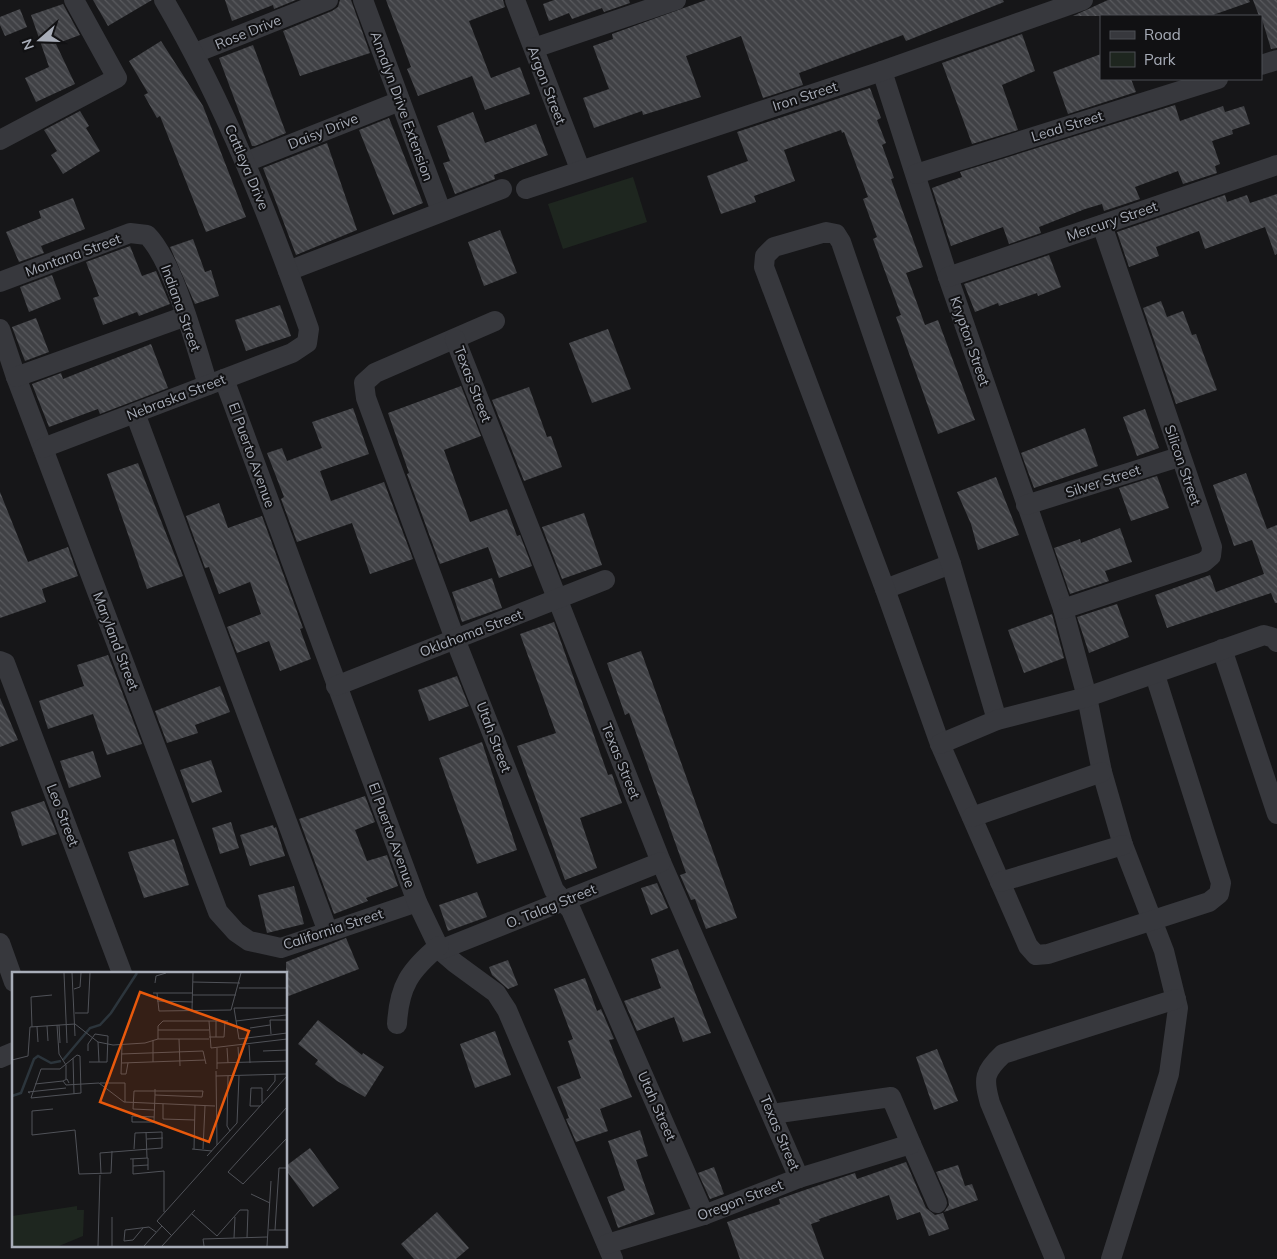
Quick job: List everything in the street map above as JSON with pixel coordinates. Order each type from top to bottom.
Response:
[{"type":"street","points":[[0,140],[117,78],[74,0]]},
{"type":"street","name":"Cattleya Drive","points":[[164,0],[195,53],[246,162],[310,329],[307,343]]},
{"type":"street","name":"Rose Drive","points":[[195,53],[328,0]]},
{"type":"street","name":"Annalyn Drive Extension","points":[[363,0],[441,211]]},
{"type":"street","name":"Argon Street","points":[[515,0],[580,169]]},
{"type":"street","points":[[534,48],[676,0]]},
{"type":"street","name":"Iron Street","points":[[526,189],[580,169],[882,71],[1083,0]]},
{"type":"street","points":[[1262,65],[1277,60]]},
{"type":"street","name":"Krypton Street","points":[[882,71],[948,277],[1063,609],[1086,697],[1102,772],[1123,845],[1164,951],[1178,1008],[1169,1074],[1111,1259]]},
{"type":"street","name":"Lead Street","points":[[916,174],[1215,80]]},
{"type":"street","name":"Daisy Drive","points":[[246,162],[400,101]]},
{"type":"street","name":"Mercury Street","points":[[948,277],[1277,166]]},
{"type":"street","points":[[288,270],[502,189]]},
{"type":"street","name":"Silicon Street","points":[[1063,609],[1204,562],[1211,556],[1212,547],[1179,456],[1102,224]]},
{"type":"street","points":[[997,720],[951,564],[841,242],[836,234],[826,232],[774,247],[765,256],[764,267],[885,589],[940,744],[1028,946],[1036,955],[1048,954],[1152,921],[1209,902],[1219,894],[1221,883],[1155,675]]},
{"type":"street","name":"Montana Street","points":[[0,282],[130,234],[147,235]]},
{"type":"street","name":"Indiana Street","points":[[147,235],[157,245],[216,382]]},
{"type":"street","points":[[16,377],[186,316]]},
{"type":"street","name":"Utah Street","points":[[495,321],[375,373],[364,383],[366,398],[456,639],[554,890],[571,910],[704,1215]]},
{"type":"street","name":"Maryland Street","points":[[0,329],[16,377],[218,912],[236,932],[249,941]]},
{"type":"street","name":"Texas Street","points":[[455,339],[661,862],[799,1178]]},
{"type":"street","name":"Nebraska Street","points":[[43,448],[292,353],[307,343]]},
{"type":"street","name":"El Puerto Avenue","points":[[216,382],[336,686],[417,902],[440,948],[455,964],[496,993],[507,1010],[610,1252]]},
{"type":"street","points":[[135,413],[328,932]]},
{"type":"street","name":"Silver Street","points":[[1026,505],[1179,456]]},
{"type":"street","points":[[885,589],[951,564]]},
{"type":"street","name":"Oklahoma Street","points":[[336,686],[604,580]]},
{"type":"street","points":[[940,744],[997,720],[1086,697],[1155,675],[1264,635],[1274,638],[1277,642]]},
{"type":"street","points":[[1222,649],[1269,766],[1277,814]]},
{"type":"street","name":"Leo Street","points":[[0,660],[6,663],[122,972]]},
{"type":"street","points":[[972,817],[1102,772]]},
{"type":"street","points":[[1000,882],[1123,845]]},
{"type":"street","name":"O. Talag Street","points":[[440,948],[661,862]]},
{"type":"street","name":"California Street","points":[[249,941],[281,948],[417,902]]},
{"type":"street","points":[[0,943],[12,976]]},
{"type":"street","points":[[397,1024],[398,1002],[402,989],[417,966],[440,948]]},
{"type":"street","points":[[1055,1259],[990,1103],[984,1083],[986,1076],[991,1066],[1003,1054],[1176,999]]},
{"type":"street","points":[[0,1058],[12,1053]]},
{"type":"street","points":[[772,1114],[891,1097],[938,1203]]},
{"type":"street","name":"Oregon Street","points":[[610,1252],[799,1178],[911,1144]]},
{"type":"green space","points":[[633,177],[647,222],[563,249],[548,204]]},
{"type":"building","points":[[93,0],[152,0],[108,26]]},
{"type":"building","points":[[225,0],[296,0],[274,9],[273,5],[232,21]]},
{"type":"building","points":[[340,0],[351,0],[370,53],[300,76],[283,31],[332,11],[338,7]]},
{"type":"building","points":[[386,0],[503,0],[505,7],[469,21],[491,78],[520,67],[530,94],[485,110],[472,76],[418,96],[407,69],[411,67]]},
{"type":"building","points":[[554,0],[629,0],[630,3],[604,12],[602,8],[572,19],[569,13],[549,21],[543,4]]},
{"type":"building","points":[[706,0],[1003,0],[1004,2],[906,41],[903,35],[799,73],[803,85],[763,98],[741,36],[686,56],[701,97],[643,115],[642,111],[594,128],[583,98],[609,89],[593,46],[613,39],[612,34]]},
{"type":"building","points":[[1108,0],[1249,0],[1250,2],[1213,15],[1073,16]]},
{"type":"building","points":[[1253,0],[1277,0],[1277,48],[1271,49],[1262,15],[1259,15]]},
{"type":"building","points":[[63,4],[80,35],[56,44],[75,84],[36,102],[25,78],[49,67],[31,15]]},
{"type":"building","points":[[20,9],[27,27],[5,36],[0,25],[0,17]]},
{"type":"building","points":[[1022,34],[1035,71],[1002,85],[1018,130],[972,144],[942,63]]},
{"type":"building","points":[[161,41],[203,106],[246,217],[206,232],[160,116],[157,118],[144,95],[148,93],[129,61]]},
{"type":"building","points":[[253,45],[286,133],[255,146],[252,146],[219,58]]},
{"type":"building","points":[[1100,54],[1100,80],[1131,80],[1136,92],[1068,114],[1053,72]]},
{"type":"building","points":[[870,88],[881,118],[877,120],[886,143],[882,145],[894,178],[891,179],[923,267],[906,273],[925,325],[938,320],[975,420],[938,434],[896,317],[901,315],[873,239],[877,237],[863,199],[868,197],[844,132],[842,133],[841,130],[784,150],[795,181],[754,196],[756,202],[721,214],[707,176],[748,161],[737,132]]},
{"type":"building","points":[[1175,105],[1180,121],[1223,106],[1225,112],[1244,106],[1250,124],[1232,130],[1233,134],[1212,141],[1220,164],[1215,166],[1217,173],[1183,184],[1178,171],[1135,187],[1140,199],[1104,211],[1102,204],[1085,209],[1039,227],[1041,233],[1009,244],[1003,227],[951,246],[932,188],[962,177],[960,172]]},
{"type":"building","points":[[80,111],[89,126],[86,128],[100,151],[63,174],[51,155],[57,151],[44,130]]},
{"type":"building","points":[[473,112],[485,143],[536,124],[548,155],[494,175],[495,179],[455,194],[443,163],[450,161],[437,126]]},
{"type":"building","points":[[389,118],[423,203],[393,215],[359,130]]},
{"type":"building","points":[[327,143],[357,230],[296,255],[263,168]]},
{"type":"building","points":[[1277,194],[1277,254],[1275,255],[1265,227],[1205,249],[1199,231],[1156,247],[1159,256],[1129,267],[1117,232],[1225,195],[1227,202],[1247,195],[1250,203]]},
{"type":"building","points":[[73,198],[85,229],[41,246],[44,253],[19,262],[6,232],[41,218],[39,211]]},
{"type":"building","points":[[500,230],[517,273],[484,286],[468,242]]},
{"type":"building","points":[[193,239],[205,272],[211,270],[219,296],[195,304],[170,247]]},
{"type":"building","points":[[130,246],[142,276],[156,271],[170,304],[139,316],[137,312],[103,325],[93,298],[99,296],[86,262]]},
{"type":"building","points":[[1049,255],[1061,287],[1038,296],[1037,293],[999,306],[998,303],[975,312],[964,284]]},
{"type":"building","points":[[52,275],[61,299],[29,312],[20,287]]},
{"type":"building","points":[[1161,301],[1167,317],[1183,311],[1192,335],[1196,334],[1217,390],[1176,404],[1143,308]]},
{"type":"building","points":[[280,305],[291,336],[246,351],[235,320]]},
{"type":"building","points":[[36,318],[49,352],[25,361],[12,327]]},
{"type":"building","points":[[608,329],[631,389],[592,403],[569,343]]},
{"type":"building","points":[[151,344],[168,388],[100,414],[98,409],[49,427],[32,384],[61,373],[63,379]]},
{"type":"building","points":[[461,386],[481,436],[444,450],[470,522],[507,509],[517,536],[520,535],[532,566],[499,578],[488,547],[440,564],[407,474],[409,473],[388,413]]},
{"type":"building","points":[[529,387],[547,437],[551,436],[562,467],[524,481],[492,400]]},
{"type":"building","points":[[353,408],[369,454],[320,471],[331,501],[384,482],[413,559],[370,574],[352,523],[297,542],[281,499],[284,497],[267,453],[282,448],[287,461],[322,448],[312,422]]},
{"type":"building","points":[[1145,409],[1159,448],[1137,456],[1123,417]]},
{"type":"building","points":[[1085,428],[1098,466],[1034,488],[1021,453]]},
{"type":"building","points":[[138,463],[183,576],[147,589],[107,474]]},
{"type":"building","points":[[1246,473],[1267,529],[1277,525],[1277,603],[1275,603],[1271,593],[1167,628],[1155,595],[1210,575],[1216,592],[1264,574],[1252,540],[1234,546],[1213,485]]},
{"type":"building","points":[[1157,476],[1169,508],[1131,521],[1119,488]]},
{"type":"building","points":[[996,477],[1019,535],[978,550],[971,524],[957,492]]},
{"type":"building","points":[[0,492],[28,562],[68,547],[78,576],[42,589],[46,602],[0,618]]},
{"type":"building","points":[[219,503],[228,528],[262,516],[303,628],[300,629],[311,659],[280,671],[269,641],[237,653],[227,627],[261,614],[250,582],[219,594],[209,567],[205,568],[186,516]]},
{"type":"building","points":[[584,513],[602,565],[562,579],[542,527]]},
{"type":"building","points":[[1120,528],[1132,562],[1105,571],[1109,581],[1070,594],[1054,548],[1080,539],[1081,543]]},
{"type":"building","points":[[492,578],[502,608],[462,622],[452,592]]},
{"type":"building","points":[[1117,604],[1129,637],[1089,653],[1077,617]]},
{"type":"building","points":[[1052,614],[1064,658],[1024,673],[1008,630]]},
{"type":"building","points":[[554,622],[608,775],[612,774],[622,803],[580,818],[597,868],[565,880],[517,746],[556,733],[520,634]]},
{"type":"building","points":[[641,651],[737,918],[706,929],[695,899],[691,900],[680,875],[686,873],[629,713],[625,715],[607,663]]},
{"type":"building","points":[[108,655],[142,744],[107,755],[93,714],[48,729],[39,701],[84,686],[77,665]]},
{"type":"building","points":[[457,676],[469,706],[429,721],[418,690]]},
{"type":"building","points":[[220,686],[230,712],[195,725],[198,733],[167,743],[155,711]]},
{"type":"building","points":[[0,698],[18,740],[0,747]]},
{"type":"building","points":[[482,742],[517,850],[477,864],[439,758]]},
{"type":"building","points":[[93,751],[101,777],[69,788],[60,761]]},
{"type":"building","points":[[211,760],[222,792],[192,803],[180,770]]},
{"type":"building","points":[[365,796],[375,822],[355,830],[367,861],[387,855],[398,886],[366,898],[368,901],[334,914],[299,819]]},
{"type":"building","points":[[44,801],[57,834],[22,846],[11,812]]},
{"type":"building","points":[[231,822],[239,848],[220,854],[212,828]]},
{"type":"building","points":[[273,825],[274,828],[276,827],[285,856],[250,866],[240,835]]},
{"type":"building","points":[[174,839],[189,885],[144,898],[128,852]]},
{"type":"building","points":[[657,883],[668,908],[651,915],[641,888]]},
{"type":"building","points":[[294,886],[304,924],[267,933],[258,895]]},
{"type":"building","points":[[477,892],[487,917],[448,931],[439,905]]},
{"type":"building","points":[[346,938],[359,969],[288,996],[286,962]]},
{"type":"building","points":[[678,949],[711,1033],[683,1042],[674,1017],[637,1031],[624,1001],[661,988],[651,959]]},
{"type":"building","points":[[508,960],[518,985],[508,989],[492,975],[489,967]]},
{"type":"building","points":[[585,978],[597,1011],[601,1009],[614,1039],[609,1040],[632,1097],[600,1109],[608,1131],[576,1142],[566,1119],[569,1118],[557,1087],[581,1078],[568,1041],[573,1039],[554,989]]},
{"type":"building","points":[[318,1020],[362,1055],[363,1053],[384,1067],[365,1097],[337,1081],[315,1064],[318,1060],[298,1044]]},
{"type":"building","points":[[495,1031],[511,1075],[475,1088],[460,1044]]},
{"type":"building","points":[[937,1049],[958,1101],[934,1110],[916,1057]]},
{"type":"building","points":[[640,1130],[648,1156],[636,1160],[655,1214],[618,1228],[607,1197],[625,1190],[608,1141]]},
{"type":"building","points":[[310,1148],[339,1188],[313,1207],[288,1173],[288,1164]]},
{"type":"building","points":[[906,1162],[926,1208],[935,1215],[943,1213],[949,1229],[929,1236],[920,1212],[897,1220],[889,1195],[819,1219],[820,1221],[811,1224],[824,1259],[740,1259],[727,1222],[780,1204],[779,1199],[828,1182],[855,1173],[857,1179]]},
{"type":"building","points":[[958,1165],[965,1186],[972,1184],[978,1200],[944,1212],[949,1205],[948,1199],[936,1172]]},
{"type":"building","points":[[714,1167],[724,1194],[710,1199],[698,1173]]},
{"type":"building","points":[[437,1212],[469,1248],[456,1259],[414,1259],[401,1244]]}]
